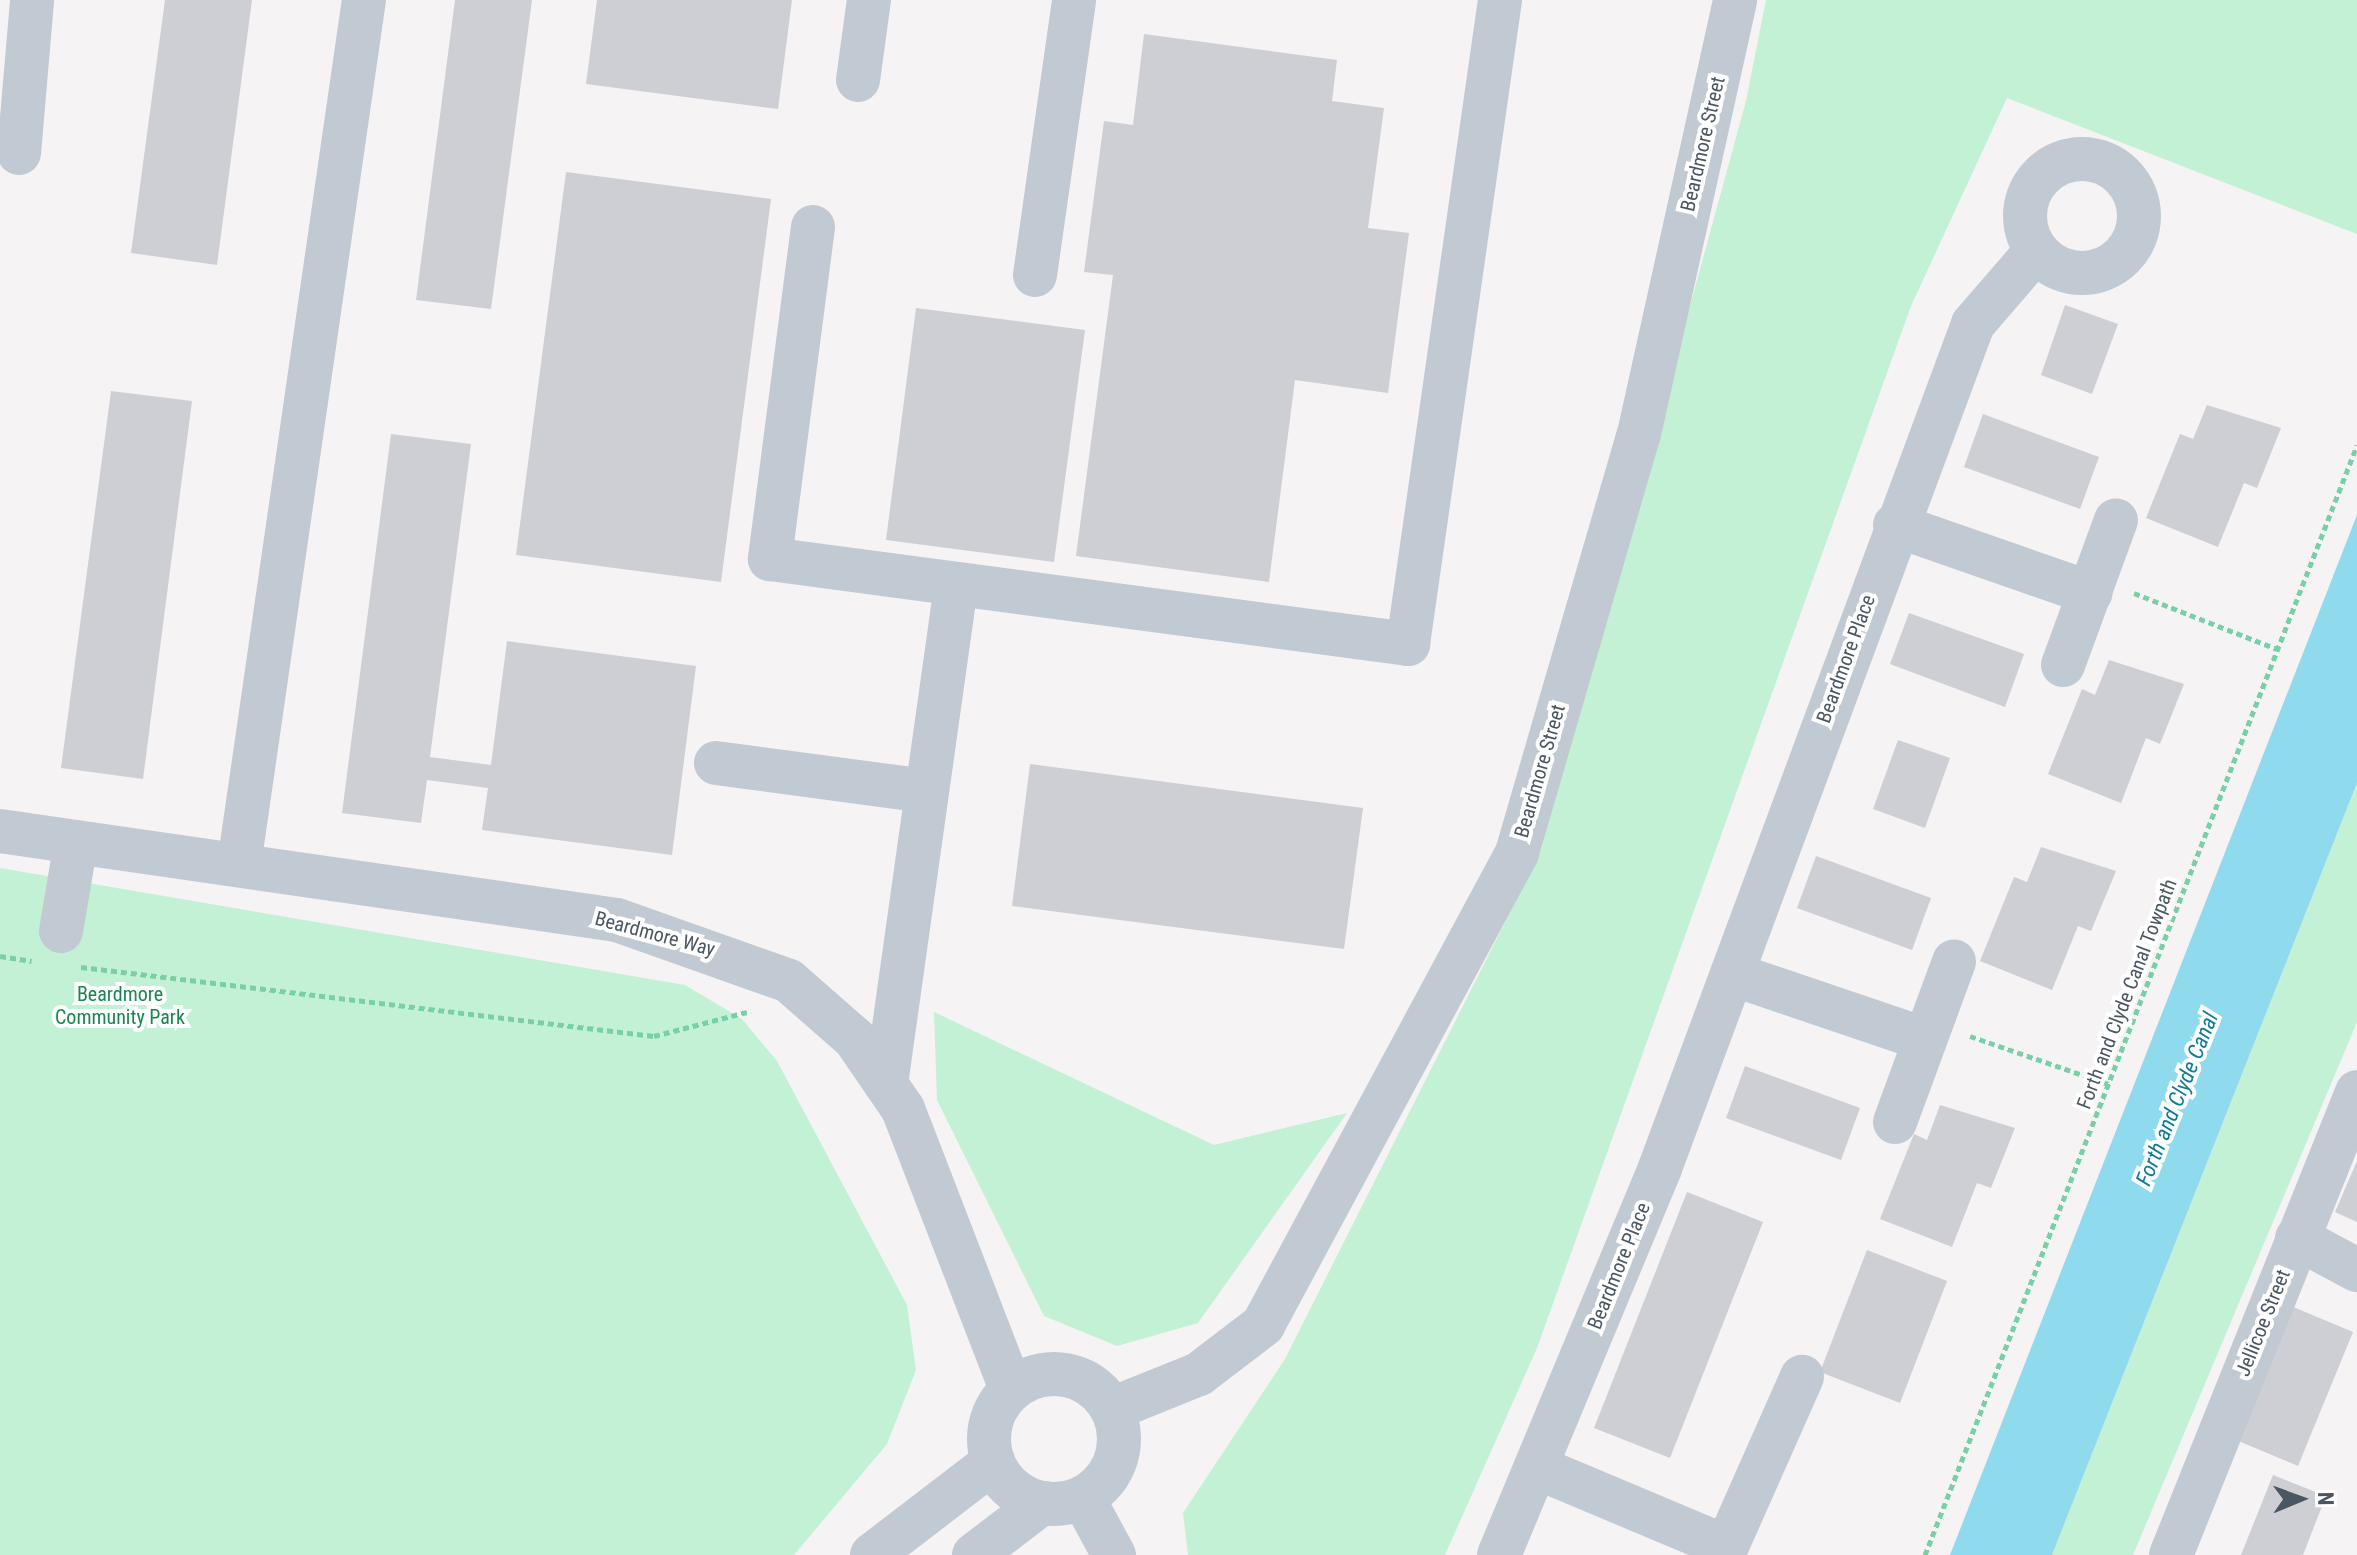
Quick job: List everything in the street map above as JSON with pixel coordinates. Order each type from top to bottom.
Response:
[{"type":"street","points":[[19,153],[32,0]]},
{"type":"street","points":[[239,865],[364,0]]},
{"type":"street","points":[[858,80],[869,0]]},
{"type":"street","points":[[1035,275],[1074,0]]},
{"type":"street","points":[[813,227],[770,559],[1408,644],[1500,0]]},
{"type":"street","name":"Beardmore Street","points":[[1112,1409],[1199,1374],[1263,1325],[1517,853],[1639,434],[1735,0]]},
{"type":"street","name":"Beardmore Place","points":[[1499,1555],[1732,974],[1895,525],[1973,324],[2036,251]]},
{"type":"street","points":[[2063,665],[2116,520]]},
{"type":"street","points":[[1895,525],[2090,593]]},
{"type":"street","points":[[886,1084],[956,586]]},
{"type":"street","points":[[716,763],[927,791]]},
{"type":"street","name":"Beardmore Way","points":[[0,831],[617,920],[789,981],[855,1039],[886,1084],[942,1195],[1011,1389]]},
{"type":"street","points":[[57,953],[76,842]]},
{"type":"street","points":[[1895,1122],[1954,962]]},
{"type":"street","points":[[1732,974],[1924,1039]]},
{"type":"street","name":"Jellicoe Street","points":[[2171,1555],[2357,1092]]},
{"type":"street","points":[[2297,1238],[2357,1270]]},
{"type":"street","points":[[974,1555],[1063,1500],[1113,1469],[1119,1428],[1112,1409],[1100,1393],[1067,1374],[1028,1379],[1011,1389],[991,1423],[993,1462],[1012,1488],[1063,1500],[1114,1555]]},
{"type":"street","points":[[1536,1467],[1724,1551],[1802,1377]]},
{"type":"street","points":[[872,1555],[993,1462]]},
{"type":"path","name":"Forth and Clyde Canal Towpath","points":[[1925,1555],[2357,445]]},
{"type":"path","points":[[2090,593],[2129,590],[2277,649]]},
{"type":"path","points":[[0,956],[57,953],[654,1036],[742,1019],[789,981]]},
{"type":"path","points":[[1924,1039],[1962,1033],[2109,1084]]},
{"type":"green space","points":[[1766,0],[2357,0],[2357,234],[2007,98],[1911,306],[1537,1348],[1445,1555],[1188,1555],[1183,1513],[1285,1359],[1541,851],[1746,101]]},
{"type":"green space","points":[[2357,783],[2357,1022],[2133,1555],[2052,1555]]},
{"type":"green space","name":"Beardmore Community Park","points":[[0,868],[685,985],[742,1019],[777,1061],[907,1305],[916,1370],[887,1444],[794,1555],[0,1555]]},
{"type":"green space","points":[[934,1012],[1214,1145],[1347,1113],[1198,1323],[1117,1346],[1044,1316],[937,1100]]},
{"type":"water","name":"Forth and Clyde Canal","points":[[2357,515],[2357,783],[2052,1555],[1950,1555]]},
{"type":"building","points":[[165,0],[252,0],[217,265],[131,253]]},
{"type":"building","points":[[455,0],[532,0],[491,309],[416,300]]},
{"type":"building","points":[[597,0],[792,0],[778,109],[586,84]]},
{"type":"building","points":[[1144,34],[1337,60],[1332,101],[1384,108],[1368,228],[1409,233],[1388,393],[1295,380],[1269,582],[1076,556],[1113,275],[1084,272],[1104,121],[1133,125]]},
{"type":"building","points":[[566,172],[771,199],[721,582],[516,555]]},
{"type":"building","points":[[2065,305],[2118,324],[2092,394],[2041,375]]},
{"type":"building","points":[[916,308],[1085,330],[1054,562],[886,540]]},
{"type":"building","points":[[111,391],[192,401],[143,779],[61,768]]},
{"type":"building","points":[[2207,405],[2281,428],[2257,488],[2244,483],[2218,547],[2146,518],[2180,434],[2193,439]]},
{"type":"building","points":[[1983,414],[2099,457],[2080,509],[1964,467]]},
{"type":"building","points":[[391,434],[471,444],[430,757],[491,765],[507,641],[696,666],[672,855],[482,830],[488,788],[427,780],[421,823],[342,813]]},
{"type":"building","points":[[1909,613],[2024,654],[2005,707],[1890,664]]},
{"type":"building","points":[[2109,660],[2184,684],[2160,744],[2146,738],[2121,803],[2048,774],[2082,689],[2095,695]]},
{"type":"building","points":[[1898,740],[1950,758],[1925,828],[1873,809]]},
{"type":"building","points":[[1030,764],[1363,808],[1344,949],[1012,906]]},
{"type":"building","points":[[2041,847],[2116,871],[2091,931],[2078,926],[2052,990],[1980,961],[2014,877],[2027,882]]},
{"type":"building","points":[[1816,856],[1931,898],[1912,950],[1797,908]]},
{"type":"building","points":[[1745,1066],[1860,1108],[1841,1160],[1726,1118]]},
{"type":"building","points":[[1940,1105],[2015,1128],[1991,1188],[1977,1183],[1952,1247],[1880,1219],[1914,1134],[1927,1140]]},
{"type":"building","points":[[2357,1161],[2357,1222],[2335,1212]]},
{"type":"building","points":[[1687,1192],[1763,1222],[1670,1458],[1594,1428]]},
{"type":"building","points":[[1867,1250],[1947,1281],[1900,1403],[1820,1372]]},
{"type":"building","points":[[2291,1306],[2353,1332],[2298,1466],[2236,1440]]},
{"type":"building","points":[[2273,1475],[2326,1496],[2303,1555],[2241,1555]]}]
